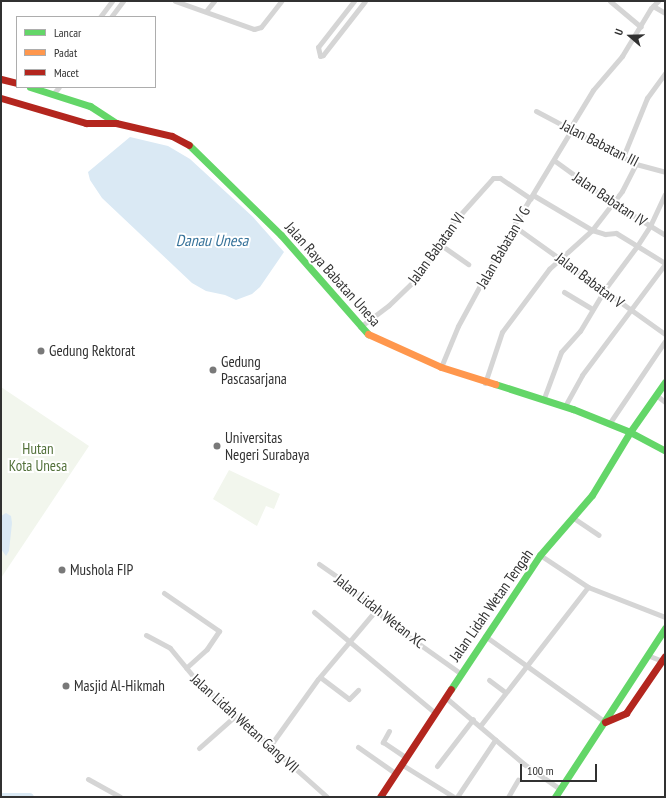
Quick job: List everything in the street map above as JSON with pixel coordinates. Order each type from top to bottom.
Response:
[{"type":"main road","points":[[1,79],[16,83]]},
{"type":"main road","points":[[46,89],[53,94],[90,106],[116,123]]},
{"type":"main road","points":[[1,98],[86,123],[116,123]]},
{"type":"main road","points":[[86,123],[94,115],[90,106]]},
{"type":"main road","name":"Jalan Raya Babatan Unesa","points":[[116,123],[172,136],[191,146],[280,234],[360,327],[373,338],[441,367],[485,383],[544,398],[565,406],[630,432],[665,451]]},
{"type":"main road","name":"Jalan Lidah Wetan Tengah","points":[[380,797],[434,712],[485,636],[540,556],[608,471],[630,432],[665,382]]},
{"type":"main road","points":[[555,797],[647,655],[665,630]]},
{"type":"main road","points":[[605,722],[626,713],[664,660]]},
{"type":"street","points":[[101,16],[112,1]]},
{"type":"street","points":[[112,16],[123,1]]},
{"type":"street","points":[[175,1],[258,29],[281,1]]},
{"type":"street","points":[[206,11],[214,1]]},
{"type":"street","points":[[354,1],[318,48],[320,56],[324,55],[365,1]]},
{"type":"street","points":[[610,1],[641,27]]},
{"type":"street","name":"Jalan Babatan V G","points":[[441,367],[458,326],[514,226],[555,161],[593,90],[622,56],[653,6],[658,1]]},
{"type":"street","points":[[653,6],[665,12]]},
{"type":"street","points":[[623,157],[647,98],[665,73]]},
{"type":"street","points":[[53,94],[58,88]]},
{"type":"street","name":"Jalan Babatan III","points":[[536,110],[636,164],[665,172]]},
{"type":"street","name":"Jalan Babatan IV","points":[[555,161],[613,203],[665,235]]},
{"type":"street","points":[[485,383],[502,332],[549,269],[592,230],[613,203],[636,164]]},
{"type":"street","name":"Jalan Babatan VI","points":[[360,327],[389,305],[417,278],[450,226],[493,178],[500,178],[592,230],[602,234],[616,233],[665,264]]},
{"type":"street","points":[[544,398],[558,358],[580,331],[605,289],[637,246],[650,226],[665,194]]},
{"type":"street","name":"Jalan Babatan V","points":[[514,226],[605,289],[630,310],[665,334]]},
{"type":"street","points":[[438,243],[468,264]]},
{"type":"street","points":[[565,406],[582,375],[665,264]]},
{"type":"street","points":[[564,292],[592,309]]},
{"type":"street","points":[[609,424],[665,341]]},
{"type":"street","points":[[656,395],[665,402]]},
{"type":"street","points":[[572,517],[599,535]]},
{"type":"street","points":[[540,556],[588,587],[665,617]]},
{"type":"street","name":"Jalan Lidah Wetan XC","points":[[318,564],[342,580],[375,612],[460,673]]},
{"type":"street","points":[[480,726],[588,587]]},
{"type":"street","points":[[164,593],[219,631],[207,649],[186,668]]},
{"type":"street","points":[[314,612],[434,712]]},
{"type":"street","points":[[270,746],[320,677],[375,612]]},
{"type":"street","name":"Jalan Lidah Wetan Gang VII","points":[[146,635],[170,648],[197,681],[327,797]]},
{"type":"street","points":[[485,636],[605,722]]},
{"type":"street","points":[[647,655],[664,660]]},
{"type":"street","points":[[320,677],[349,699],[358,690]]},
{"type":"street","points":[[488,680],[505,692]]},
{"type":"street","points":[[445,697],[473,719],[524,764],[560,789]]},
{"type":"street","points":[[199,748],[235,716]]},
{"type":"street","points":[[437,766],[473,719]]},
{"type":"street","points":[[389,731],[383,742],[403,760],[456,797],[495,740]]},
{"type":"street","points":[[358,747],[395,773]]},
{"type":"street","points":[[88,779],[120,797]]},
{"type":"street","points":[[508,797],[518,780]]},
{"type":"green space","name":"Hutan Kota Unesa","points":[[1,387],[89,446],[1,578]]},
{"type":"green space","points":[[229,470],[280,494],[274,509],[266,506],[257,526],[213,499]]},
{"type":"water","name":"Danau Unesa","points":[[130,137],[168,146],[190,159],[253,217],[284,252],[260,287],[252,294],[236,300],[225,295],[206,291],[192,283],[102,198],[90,180],[88,172]]},
{"type":"water","points":[[6,513],[11,516],[12,523],[9,551],[6,556],[1,549],[1,516]]},
{"type":"waterway","points":[[3,797],[29,797]]},
{"type":"traffic: fast","points":[[33,88],[90,106],[116,123]]},
{"type":"traffic: fast","points":[[189,145],[281,235],[368,334]]},
{"type":"traffic: fast","points":[[451,689],[540,555],[592,495],[630,432],[665,382]]},
{"type":"traffic: fast","points":[[495,384],[573,409],[630,432],[665,451]]},
{"type":"traffic: fast","points":[[555,797],[665,628]]},
{"type":"traffic: slow","points":[[368,334],[441,367],[495,384]]},
{"type":"traffic: jam","points":[[1,79],[16,83]]},
{"type":"traffic: jam","points":[[1,98],[86,123],[116,123],[172,136],[189,145]]},
{"type":"traffic: jam","points":[[605,722],[626,713],[665,656]]},
{"type":"traffic: jam","points":[[380,797],[451,689]]},
{"type":"place","name":"Gedung Rektorat","points":[[41,351]]},
{"type":"place","name":"Gedung Pascasarjana","points":[[213,370]]},
{"type":"place","name":"Universitas Negeri Surabaya","points":[[217,446]]},
{"type":"place","name":"Mushola FIP","points":[[62,570]]},
{"type":"place","name":"Masjid Al-Hikmah","points":[[66,686]]}]
